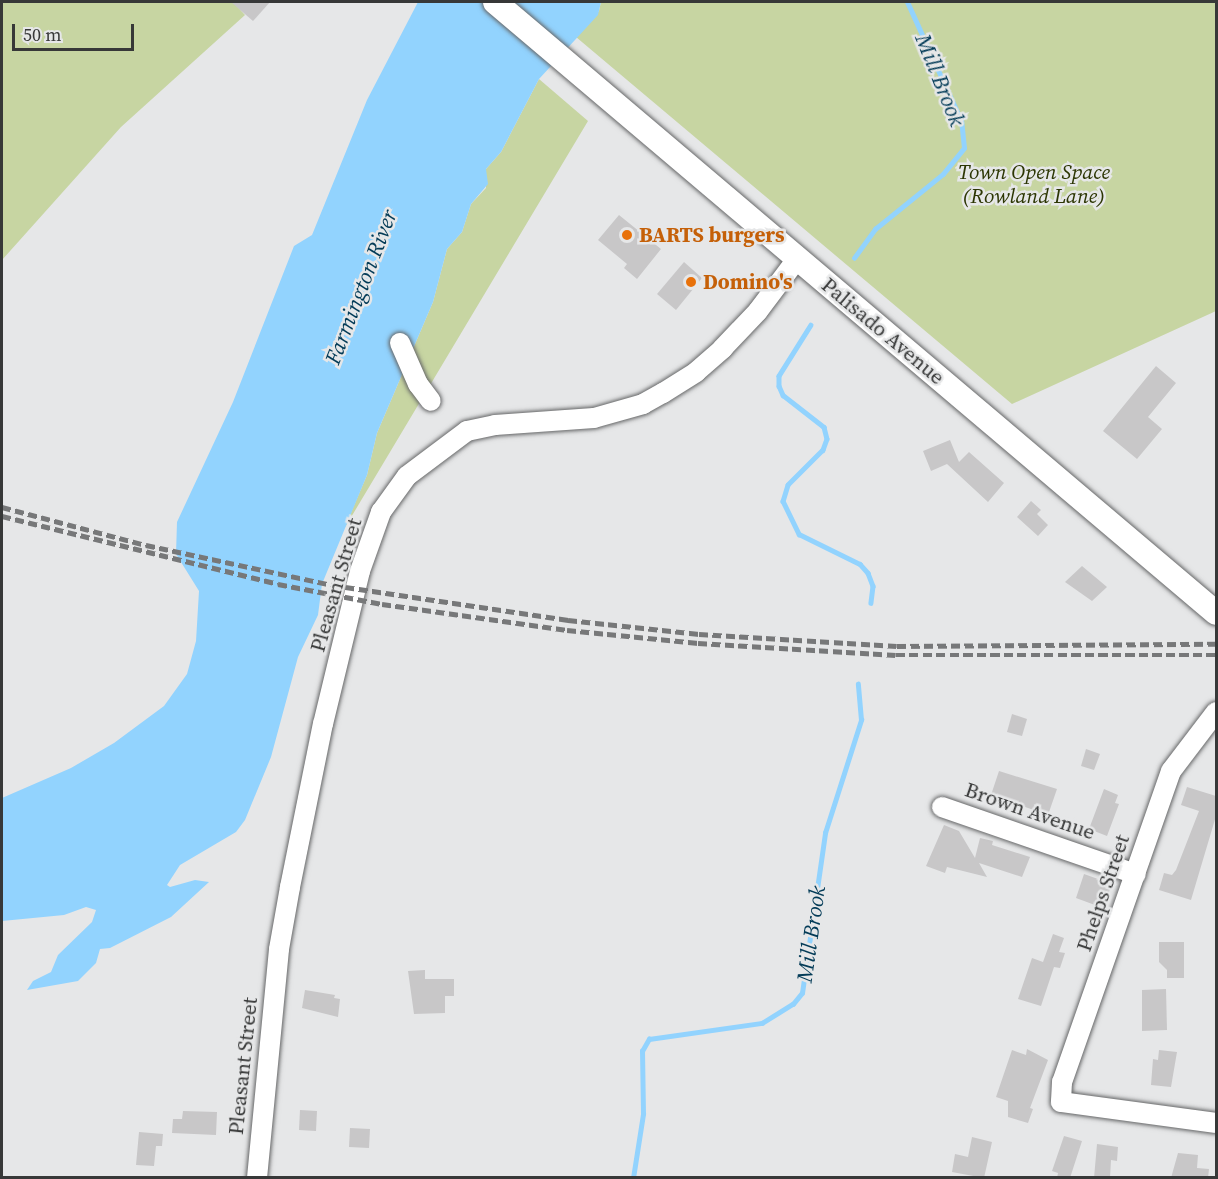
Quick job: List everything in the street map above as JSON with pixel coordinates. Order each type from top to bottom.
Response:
[{"type":"main road","name":"Palisado Avenue","points":[[495,2],[1216,613]]},
{"type":"street","name":"Pleasant Street","points":[[257,1178],[279,949],[290,887],[323,724],[360,571],[381,512],[407,476],[467,431],[495,425],[594,418],[643,404],[663,393],[696,372],[722,349],[758,310],[797,259]]},
{"type":"street","points":[[400,343],[418,384],[431,400]]},
{"type":"street","name":"Phelps Street","points":[[1216,712],[1171,771],[1062,1082],[1061,1102],[1216,1123]]},
{"type":"street","name":"Brown Avenue","points":[[942,807],[1136,874]]},
{"type":"green space","points":[[2,2],[233,2],[245,15],[121,127],[2,260]]},
{"type":"green space","name":"Town Open Space (Rowland Lane)","points":[[601,2],[1216,2],[1216,311],[1012,404],[576,37],[599,11]]},
{"type":"green space","points":[[539,79],[588,121],[344,529],[367,475],[377,433],[433,302],[447,249],[462,232],[471,204],[486,188],[486,169],[501,152]]},
{"type":"water","name":"Farmington River","points":[[418,2],[601,2],[598,15],[539,79],[501,152],[486,169],[488,184],[471,204],[462,232],[447,249],[433,302],[377,433],[367,475],[322,584],[318,615],[298,657],[271,757],[245,820],[236,832],[180,865],[167,885],[170,887],[195,880],[209,882],[171,917],[110,948],[100,949],[96,963],[78,981],[27,990],[33,981],[51,972],[58,955],[92,922],[96,910],[86,907],[64,915],[2,921],[2,798],[71,768],[114,743],[164,706],[187,674],[196,641],[199,591],[176,554],[177,522],[233,402],[294,246],[312,235],[367,100]]},
{"type":"building","points":[[231,2],[270,2],[253,21]]},
{"type":"building","points":[[619,215],[661,249],[637,279],[624,268],[627,264],[598,240]]},
{"type":"building","points":[[684,262],[702,278],[676,310],[657,294]]},
{"type":"building","points":[[1156,366],[1176,383],[1148,417],[1162,429],[1137,459],[1103,431]]},
{"type":"building","points":[[950,440],[959,462],[969,452],[1004,483],[988,502],[947,464],[931,471],[923,451]]},
{"type":"building","points":[[1031,501],[1041,510],[1037,514],[1048,525],[1038,536],[1017,517]]},
{"type":"building","points":[[1082,566],[1107,587],[1092,601],[1065,582]]},
{"type":"building","points":[[1012,714],[1027,719],[1022,736],[1007,732]]},
{"type":"building","points":[[1086,749],[1100,754],[1094,770],[1081,766]]},
{"type":"building","points":[[999,771],[1057,789],[1048,815],[991,795]]},
{"type":"building","points":[[1187,787],[1216,796],[1216,816],[1191,900],[1159,890],[1164,873],[1172,875],[1176,870],[1199,811],[1181,805]]},
{"type":"building","points":[[1104,789],[1118,795],[1115,803],[1119,804],[1107,836],[1089,829]]},
{"type":"building","points":[[944,825],[959,831],[975,858],[980,838],[993,841],[992,845],[1030,857],[1022,877],[979,863],[987,877],[947,867],[945,873],[926,866]]},
{"type":"building","points":[[1084,874],[1112,884],[1103,908],[1076,898]]},
{"type":"building","points":[[1053,934],[1064,938],[1059,952],[1065,953],[1060,968],[1054,967],[1041,1006],[1018,999],[1032,958],[1043,962]]},
{"type":"building","points":[[1159,942],[1184,942],[1184,978],[1167,978],[1167,970],[1159,962]]},
{"type":"building","points":[[425,970],[425,979],[454,979],[454,996],[445,996],[445,1013],[414,1014],[408,971]]},
{"type":"building","points":[[1166,989],[1167,1030],[1142,1031],[1142,990]]},
{"type":"building","points":[[305,990],[335,995],[334,998],[340,999],[338,1017],[302,1008]]},
{"type":"building","points":[[1027,1049],[1048,1060],[1030,1108],[1033,1109],[1028,1123],[1008,1117],[1008,1101],[996,1097],[1012,1050],[1026,1055]]},
{"type":"building","points":[[1159,1050],[1177,1052],[1171,1087],[1151,1085],[1153,1059],[1158,1060]]},
{"type":"building","points":[[300,1110],[317,1111],[316,1131],[299,1130]]},
{"type":"building","points":[[183,1111],[217,1112],[216,1135],[172,1133],[173,1119],[182,1119]]},
{"type":"building","points":[[350,1128],[370,1129],[369,1148],[349,1147]]},
{"type":"building","points":[[139,1132],[163,1134],[162,1146],[156,1146],[154,1166],[136,1165]]},
{"type":"building","points":[[1064,1136],[1082,1141],[1070,1178],[1057,1178],[1058,1173],[1052,1171]]},
{"type":"building","points":[[972,1137],[992,1142],[984,1178],[952,1172],[955,1154],[968,1157]]},
{"type":"building","points":[[1097,1144],[1118,1147],[1117,1161],[1111,1160],[1110,1178],[1094,1178]]},
{"type":"building","points":[[1178,1153],[1198,1155],[1197,1168],[1209,1169],[1208,1178],[1171,1178]]},
{"type":"waterway","name":"Mill Brook","points":[[854,258],[875,229],[943,174],[964,148],[961,121],[907,2]]},
{"type":"waterway","name":"Mill Brook","points":[[811,325],[779,376],[779,386],[783,395],[824,427],[827,439],[823,450],[788,485],[783,501],[799,534],[860,564],[868,573],[873,586],[871,603]]},
{"type":"waterway","name":"Mill Brook","points":[[633,1178],[643,1114],[642,1051],[649,1039],[762,1023],[793,1004],[802,993],[825,833],[861,720],[858,684]]},
{"type":"railway","points":[[2,507],[146,545],[332,585],[568,620],[699,634],[897,646],[1216,644]]},
{"type":"railway","points":[[2,516],[278,584],[382,604],[567,630],[698,643],[896,655],[1216,655]]},
{"type":"place","name":"BARTS burgers","points":[[627,235]]},
{"type":"place","name":"Domino's","points":[[691,282]]}]
